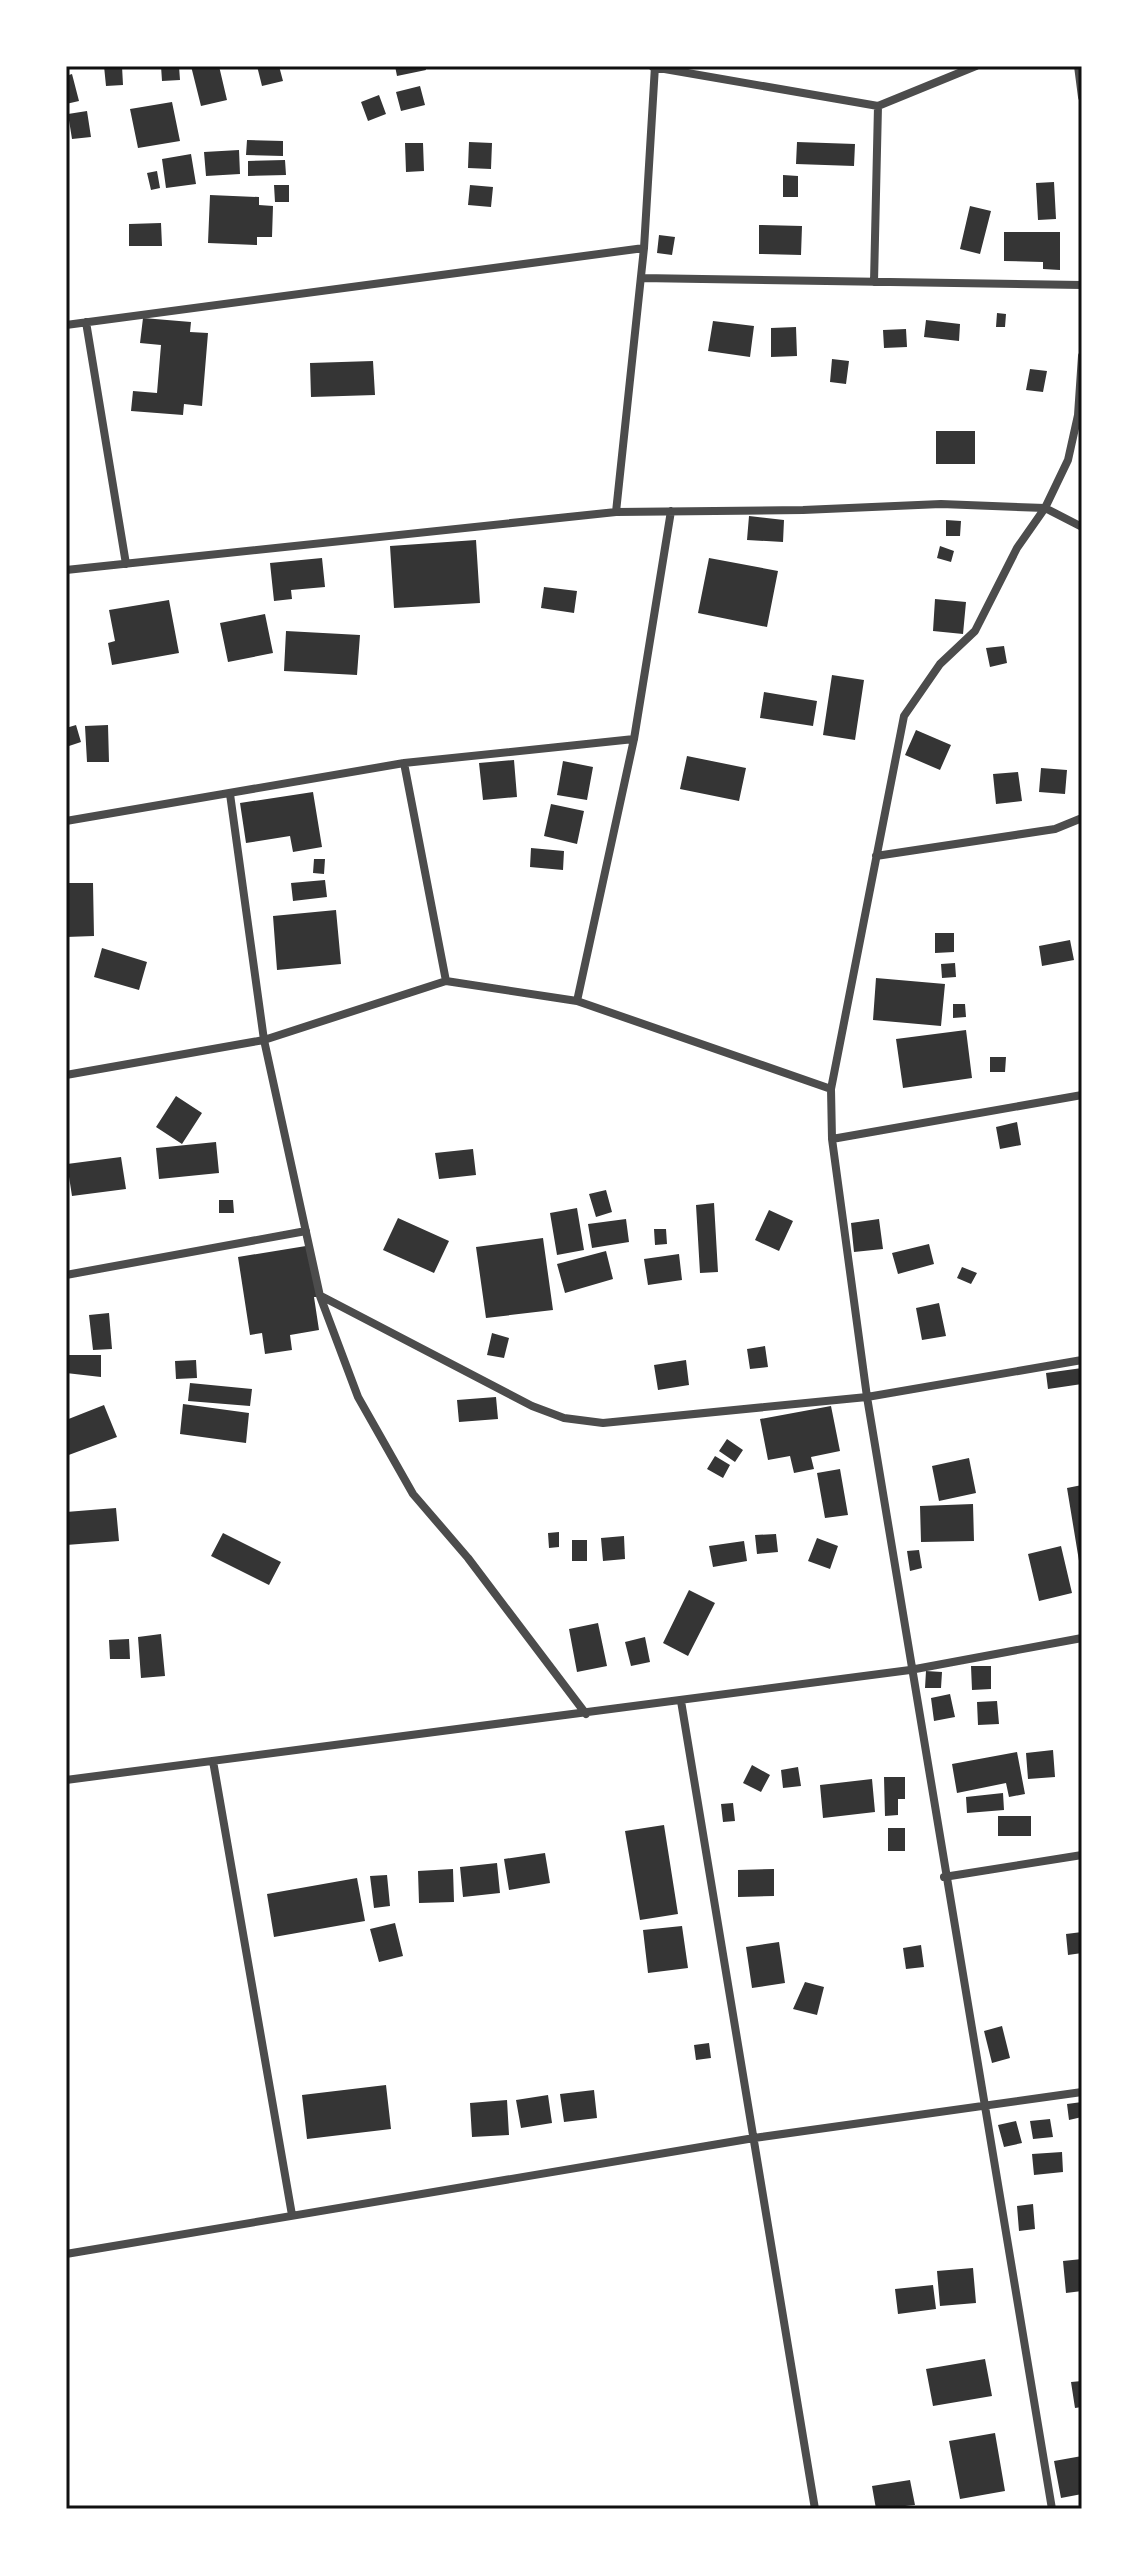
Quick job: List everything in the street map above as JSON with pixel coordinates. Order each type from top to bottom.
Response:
[{"type":"street","points":[[616,512],[644,248],[654,67],[878,106],[976,66]]},
{"type":"street","points":[[1078,66],[1082,97]]},
{"type":"street","points":[[874,282],[878,106]]},
{"type":"street","points":[[66,325],[644,248]]},
{"type":"street","points":[[641,278],[1082,285]]},
{"type":"street","points":[[86,322],[126,564]]},
{"type":"street","points":[[1052,2509],[944,1877],[867,1397],[832,1139],[831,1089],[904,716],[940,664],[975,631],[1017,548],[1045,508],[1068,460],[1078,415],[1082,356]]},
{"type":"street","points":[[66,570],[616,512],[941,504],[1045,508],[1082,527]]},
{"type":"street","points":[[577,1001],[634,739],[671,511]]},
{"type":"street","points":[[66,821],[404,763],[634,739]]},
{"type":"street","points":[[404,763],[446,981]]},
{"type":"street","points":[[230,794],[264,1040],[320,1296],[358,1397],[413,1494],[468,1558],[586,1714]]},
{"type":"street","points":[[876,856],[1055,829],[1082,818]]},
{"type":"street","points":[[66,1075],[264,1040],[446,981],[577,1001],[831,1089]]},
{"type":"street","points":[[832,1139],[1082,1095]]},
{"type":"street","points":[[66,1275],[306,1231]]},
{"type":"street","points":[[320,1296],[532,1406],[564,1418],[603,1423],[867,1397],[1082,1360]]},
{"type":"street","points":[[66,1780],[910,1670],[1082,1638]]},
{"type":"street","points":[[681,1701],[815,2509]]},
{"type":"street","points":[[213,1761],[292,2215]]},
{"type":"street","points":[[944,1877],[1082,1855]]},
{"type":"street","points":[[66,2254],[754,2138],[1082,2092]]},
{"type":"building","points":[[104,66],[122,66],[123,85],[106,86]]},
{"type":"building","points":[[161,66],[179,66],[180,80],[162,81]]},
{"type":"building","points":[[191,66],[219,66],[227,100],[201,106]]},
{"type":"building","points":[[257,66],[279,66],[283,81],[262,86]]},
{"type":"building","points":[[395,66],[425,66],[426,70],[397,76]]},
{"type":"building","points":[[72,74],[79,101],[66,104],[66,76]]},
{"type":"building","points":[[420,86],[425,105],[401,111],[396,92]]},
{"type":"building","points":[[379,95],[386,114],[368,121],[361,102]]},
{"type":"building","points":[[172,102],[180,141],[138,148],[130,109]]},
{"type":"building","points":[[87,111],[91,137],[72,139],[68,114]]},
{"type":"building","points":[[247,140],[283,141],[283,156],[246,155]]},
{"type":"building","points":[[469,142],[492,143],[491,169],[468,168]]},
{"type":"building","points":[[797,142],[855,144],[854,166],[796,164]]},
{"type":"building","points":[[405,143],[423,143],[424,171],[406,172]]},
{"type":"building","points":[[239,150],[240,174],[206,176],[204,152]]},
{"type":"building","points":[[191,154],[196,184],[166,188],[162,159]]},
{"type":"building","points":[[285,160],[286,175],[248,176],[248,161]]},
{"type":"building","points":[[157,171],[160,188],[151,190],[147,173]]},
{"type":"building","points":[[783,175],[798,176],[798,197],[783,197]]},
{"type":"building","points":[[1054,182],[1056,219],[1038,220],[1036,183]]},
{"type":"building","points":[[274,185],[289,185],[289,202],[275,202]]},
{"type":"building","points":[[470,185],[493,187],[491,207],[468,205]]},
{"type":"building","points":[[210,195],[259,197],[259,205],[273,206],[272,237],[257,237],[257,245],[208,243]]},
{"type":"building","points":[[970,206],[991,211],[980,254],[960,249]]},
{"type":"building","points":[[161,223],[162,246],[129,246],[129,224]]},
{"type":"building","points":[[759,225],[802,226],[801,255],[759,254]]},
{"type":"building","points":[[1004,232],[1060,232],[1060,270],[1043,269],[1043,262],[1004,261]]},
{"type":"building","points":[[659,235],[675,237],[672,255],[657,253]]},
{"type":"building","points":[[997,313],[1006,314],[1005,327],[996,327]]},
{"type":"building","points":[[143,318],[191,322],[190,332],[208,333],[202,406],[184,404],[183,415],[131,411],[133,391],[157,393],[161,345],[140,343]]},
{"type":"building","points":[[926,320],[960,324],[959,341],[924,337]]},
{"type":"building","points":[[713,321],[754,326],[750,357],[708,351]]},
{"type":"building","points":[[796,327],[797,356],[771,357],[771,328]]},
{"type":"building","points":[[906,329],[907,347],[884,348],[883,330]]},
{"type":"building","points":[[832,359],[849,361],[846,384],[830,382]]},
{"type":"building","points":[[373,361],[375,395],[311,397],[310,363]]},
{"type":"building","points":[[1030,369],[1047,371],[1043,392],[1026,390]]},
{"type":"building","points":[[936,431],[975,431],[975,464],[936,464]]},
{"type":"building","points":[[749,516],[784,520],[783,542],[747,540]]},
{"type":"building","points":[[946,520],[961,521],[960,536],[946,536]]},
{"type":"building","points":[[476,540],[480,603],[394,608],[390,546]]},
{"type":"building","points":[[940,546],[954,551],[951,562],[937,558]]},
{"type":"building","points":[[322,558],[325,587],[291,590],[292,599],[274,601],[270,563]]},
{"type":"building","points":[[709,558],[778,571],[767,627],[698,613]]},
{"type":"building","points":[[544,587],[577,591],[574,613],[541,608]]},
{"type":"building","points":[[935,599],[966,602],[963,634],[933,631]]},
{"type":"building","points":[[169,600],[179,653],[112,665],[108,643],[115,641],[109,610]]},
{"type":"building","points":[[265,614],[273,653],[228,662],[220,623]]},
{"type":"building","points":[[286,631],[360,635],[357,675],[284,671]]},
{"type":"building","points":[[1004,646],[1007,663],[990,667],[986,648]]},
{"type":"building","points":[[832,675],[864,680],[855,740],[823,735]]},
{"type":"building","points":[[764,692],[817,701],[813,726],[760,718]]},
{"type":"building","points":[[76,725],[81,742],[66,747],[66,728]]},
{"type":"building","points":[[108,725],[109,762],[87,762],[85,726]]},
{"type":"building","points":[[916,730],[951,745],[940,770],[905,755]]},
{"type":"building","points":[[687,756],[746,768],[739,801],[680,789]]},
{"type":"building","points":[[514,760],[517,797],[483,800],[479,763]]},
{"type":"building","points":[[563,761],[593,767],[587,800],[557,795]]},
{"type":"building","points":[[1041,768],[1067,770],[1065,794],[1039,792]]},
{"type":"building","points":[[1018,772],[1022,801],[996,804],[993,774]]},
{"type":"building","points":[[313,792],[322,847],[293,852],[290,836],[246,843],[240,803]]},
{"type":"building","points":[[551,804],[584,811],[577,844],[544,836]]},
{"type":"building","points":[[531,848],[564,851],[563,870],[530,867]]},
{"type":"building","points":[[314,859],[325,859],[324,874],[313,873]]},
{"type":"building","points":[[325,880],[327,897],[293,901],[291,883]]},
{"type":"building","points":[[66,883],[93,883],[94,936],[66,937]]},
{"type":"building","points":[[336,910],[341,964],[277,970],[273,916]]},
{"type":"building","points":[[935,933],[954,933],[954,952],[935,953]]},
{"type":"building","points":[[1070,940],[1074,960],[1042,966],[1039,946]]},
{"type":"building","points":[[102,948],[147,962],[139,990],[94,977]]},
{"type":"building","points":[[955,963],[956,977],[942,978],[941,964]]},
{"type":"building","points":[[876,978],[945,984],[941,1026],[873,1020]]},
{"type":"building","points":[[953,1004],[965,1004],[966,1017],[953,1018]]},
{"type":"building","points":[[966,1030],[972,1078],[903,1088],[896,1039]]},
{"type":"building","points":[[990,1057],[1006,1057],[1005,1072],[990,1072]]},
{"type":"building","points":[[176,1096],[202,1113],[182,1144],[156,1127]]},
{"type":"building","points":[[1017,1122],[1021,1145],[1000,1149],[996,1127]]},
{"type":"building","points":[[216,1142],[219,1173],[159,1179],[156,1148]]},
{"type":"building","points":[[473,1149],[476,1175],[439,1179],[435,1153]]},
{"type":"building","points":[[121,1157],[126,1189],[72,1196],[67,1164]]},
{"type":"building","points":[[606,1190],[612,1212],[596,1217],[589,1194]]},
{"type":"building","points":[[219,1200],[233,1200],[234,1213],[219,1213]]},
{"type":"building","points":[[714,1203],[718,1272],[700,1273],[696,1205]]},
{"type":"building","points":[[577,1208],[584,1250],[557,1255],[550,1213]]},
{"type":"building","points":[[769,1210],[793,1221],[779,1251],[755,1240]]},
{"type":"building","points":[[398,1218],[449,1241],[434,1273],[383,1250]]},
{"type":"building","points":[[626,1219],[629,1242],[592,1248],[588,1224]]},
{"type":"building","points":[[879,1219],[883,1249],[854,1252],[851,1223]]},
{"type":"building","points":[[654,1229],[666,1229],[667,1244],[655,1245]]},
{"type":"building","points":[[543,1238],[553,1310],[486,1318],[476,1247]]},
{"type":"building","points":[[929,1244],[934,1264],[898,1274],[892,1253]]},
{"type":"building","points":[[312,1245],[320,1297],[314,1297],[319,1330],[290,1335],[292,1350],[265,1354],[262,1333],[250,1335],[238,1257]]},
{"type":"building","points":[[606,1251],[613,1279],[565,1293],[557,1264]]},
{"type":"building","points":[[679,1254],[682,1280],[648,1285],[644,1259]]},
{"type":"building","points":[[962,1267],[977,1273],[971,1284],[957,1278]]},
{"type":"building","points":[[939,1303],[946,1336],[922,1340],[916,1308]]},
{"type":"building","points":[[109,1313],[112,1349],[93,1350],[89,1315]]},
{"type":"building","points":[[492,1333],[509,1338],[504,1358],[487,1355]]},
{"type":"building","points":[[765,1346],[768,1367],[750,1369],[747,1349]]},
{"type":"building","points":[[66,1355],[101,1355],[101,1377],[66,1373]]},
{"type":"building","points":[[196,1360],[197,1378],[176,1379],[175,1361]]},
{"type":"building","points":[[686,1360],[689,1385],[658,1390],[654,1365]]},
{"type":"building","points":[[1082,1368],[1082,1384],[1048,1389],[1046,1373]]},
{"type":"building","points":[[190,1383],[252,1389],[250,1406],[188,1401]]},
{"type":"building","points":[[496,1397],[498,1419],[459,1422],[457,1400]]},
{"type":"building","points":[[183,1404],[249,1413],[246,1443],[180,1434]]},
{"type":"building","points":[[104,1405],[117,1437],[66,1456],[66,1420]]},
{"type":"building","points":[[831,1406],[840,1451],[811,1457],[814,1469],[794,1473],[790,1456],[768,1460],[760,1419]]},
{"type":"building","points":[[727,1439],[743,1450],[735,1462],[719,1451]]},
{"type":"building","points":[[715,1456],[730,1465],[723,1478],[707,1469]]},
{"type":"building","points":[[969,1458],[976,1493],[939,1501],[932,1466]]},
{"type":"building","points":[[840,1469],[848,1515],[825,1518],[817,1473]]},
{"type":"building","points":[[1082,1485],[1082,1567],[1080,1567],[1067,1488]]},
{"type":"building","points":[[973,1504],[974,1541],[921,1542],[920,1506]]},
{"type":"building","points":[[116,1508],[119,1541],[66,1545],[66,1512]]},
{"type":"building","points":[[559,1532],[559,1547],[549,1548],[548,1533]]},
{"type":"building","points":[[223,1533],[281,1562],[269,1585],[211,1556]]},
{"type":"building","points":[[776,1534],[778,1552],[757,1554],[755,1535]]},
{"type":"building","points":[[624,1536],[625,1559],[603,1561],[601,1538]]},
{"type":"building","points":[[817,1538],[838,1546],[830,1569],[808,1561]]},
{"type":"building","points":[[572,1540],[587,1540],[587,1561],[572,1561]]},
{"type":"building","points":[[744,1541],[747,1561],[713,1567],[709,1546]]},
{"type":"building","points":[[1061,1546],[1072,1593],[1039,1601],[1028,1554]]},
{"type":"building","points":[[919,1550],[922,1568],[910,1571],[907,1551]]},
{"type":"building","points":[[689,1590],[715,1603],[688,1656],[663,1643]]},
{"type":"building","points":[[598,1623],[607,1666],[577,1672],[569,1629]]},
{"type":"building","points":[[161,1634],[165,1676],[141,1678],[138,1637]]},
{"type":"building","points":[[645,1637],[650,1662],[631,1666],[625,1642]]},
{"type":"building","points":[[129,1639],[130,1659],[110,1659],[109,1640]]},
{"type":"building","points":[[971,1666],[991,1666],[991,1689],[972,1690]]},
{"type":"building","points":[[926,1671],[942,1672],[941,1688],[925,1688]]},
{"type":"building","points":[[950,1694],[955,1717],[934,1721],[931,1698]]},
{"type":"building","points":[[997,1701],[999,1724],[978,1725],[977,1702]]},
{"type":"building","points":[[1053,1750],[1055,1777],[1028,1779],[1026,1753]]},
{"type":"building","points":[[1017,1752],[1025,1794],[1009,1797],[1006,1783],[957,1793],[952,1764]]},
{"type":"building","points":[[752,1765],[770,1775],[761,1792],[743,1783]]},
{"type":"building","points":[[798,1767],[801,1786],[783,1788],[781,1770]]},
{"type":"building","points":[[884,1777],[905,1777],[905,1799],[898,1799],[898,1815],[885,1816]]},
{"type":"building","points":[[872,1779],[875,1812],[823,1818],[820,1785]]},
{"type":"building","points":[[1003,1793],[1004,1810],[967,1813],[966,1797]]},
{"type":"building","points":[[733,1803],[735,1821],[723,1822],[721,1804]]},
{"type":"building","points":[[998,1816],[1031,1816],[1031,1836],[998,1836]]},
{"type":"building","points":[[664,1825],[678,1914],[640,1920],[625,1831]]},
{"type":"building","points":[[888,1828],[905,1828],[905,1851],[888,1851]]},
{"type":"building","points":[[545,1853],[550,1883],[509,1890],[504,1859]]},
{"type":"building","points":[[497,1863],[500,1893],[463,1897],[460,1867]]},
{"type":"building","points":[[453,1869],[454,1902],[419,1903],[418,1871]]},
{"type":"building","points":[[774,1869],[774,1896],[738,1897],[738,1870]]},
{"type":"building","points":[[387,1875],[390,1906],[374,1908],[370,1876]]},
{"type":"building","points":[[357,1878],[365,1921],[274,1937],[267,1894]]},
{"type":"building","points":[[395,1923],[403,1956],[379,1962],[370,1929]]},
{"type":"building","points":[[682,1926],[688,1968],[648,1973],[643,1930]]},
{"type":"building","points":[[1082,1932],[1082,1953],[1068,1955],[1066,1934]]},
{"type":"building","points":[[779,1942],[785,1983],[752,1988],[746,1947]]},
{"type":"building","points":[[921,1945],[924,1967],[906,1969],[903,1948]]},
{"type":"building","points":[[805,1982],[824,1987],[817,2015],[793,2009]]},
{"type":"building","points":[[1002,2026],[1010,2058],[992,2063],[984,2031]]},
{"type":"building","points":[[709,2043],[711,2058],[696,2060],[694,2045]]},
{"type":"building","points":[[386,2085],[391,2129],[307,2139],[302,2095]]},
{"type":"building","points":[[594,2090],[597,2118],[564,2122],[560,2094]]},
{"type":"building","points":[[548,2095],[552,2123],[521,2128],[516,2100]]},
{"type":"building","points":[[507,2100],[509,2135],[472,2137],[470,2103]]},
{"type":"building","points":[[1082,2102],[1082,2117],[1069,2120],[1067,2104]]},
{"type":"building","points":[[1050,2119],[1053,2137],[1033,2139],[1030,2121]]},
{"type":"building","points":[[1016,2121],[1022,2143],[1004,2147],[998,2125]]},
{"type":"building","points":[[1062,2152],[1063,2172],[1034,2175],[1032,2154]]},
{"type":"building","points":[[1033,2204],[1035,2229],[1019,2231],[1017,2206]]},
{"type":"building","points":[[1082,2259],[1082,2291],[1066,2293],[1063,2261]]},
{"type":"building","points":[[973,2268],[976,2303],[940,2306],[937,2271]]},
{"type":"building","points":[[933,2285],[936,2309],[898,2314],[895,2289]]},
{"type":"building","points":[[985,2359],[992,2396],[933,2406],[926,2369]]},
{"type":"building","points":[[1082,2381],[1082,2407],[1075,2408],[1071,2382]]},
{"type":"building","points":[[995,2433],[1005,2491],[960,2499],[949,2441]]},
{"type":"building","points":[[1082,2456],[1082,2494],[1061,2498],[1054,2461]]},
{"type":"building","points":[[910,2480],[915,2505],[876,2509],[872,2486]]}]
